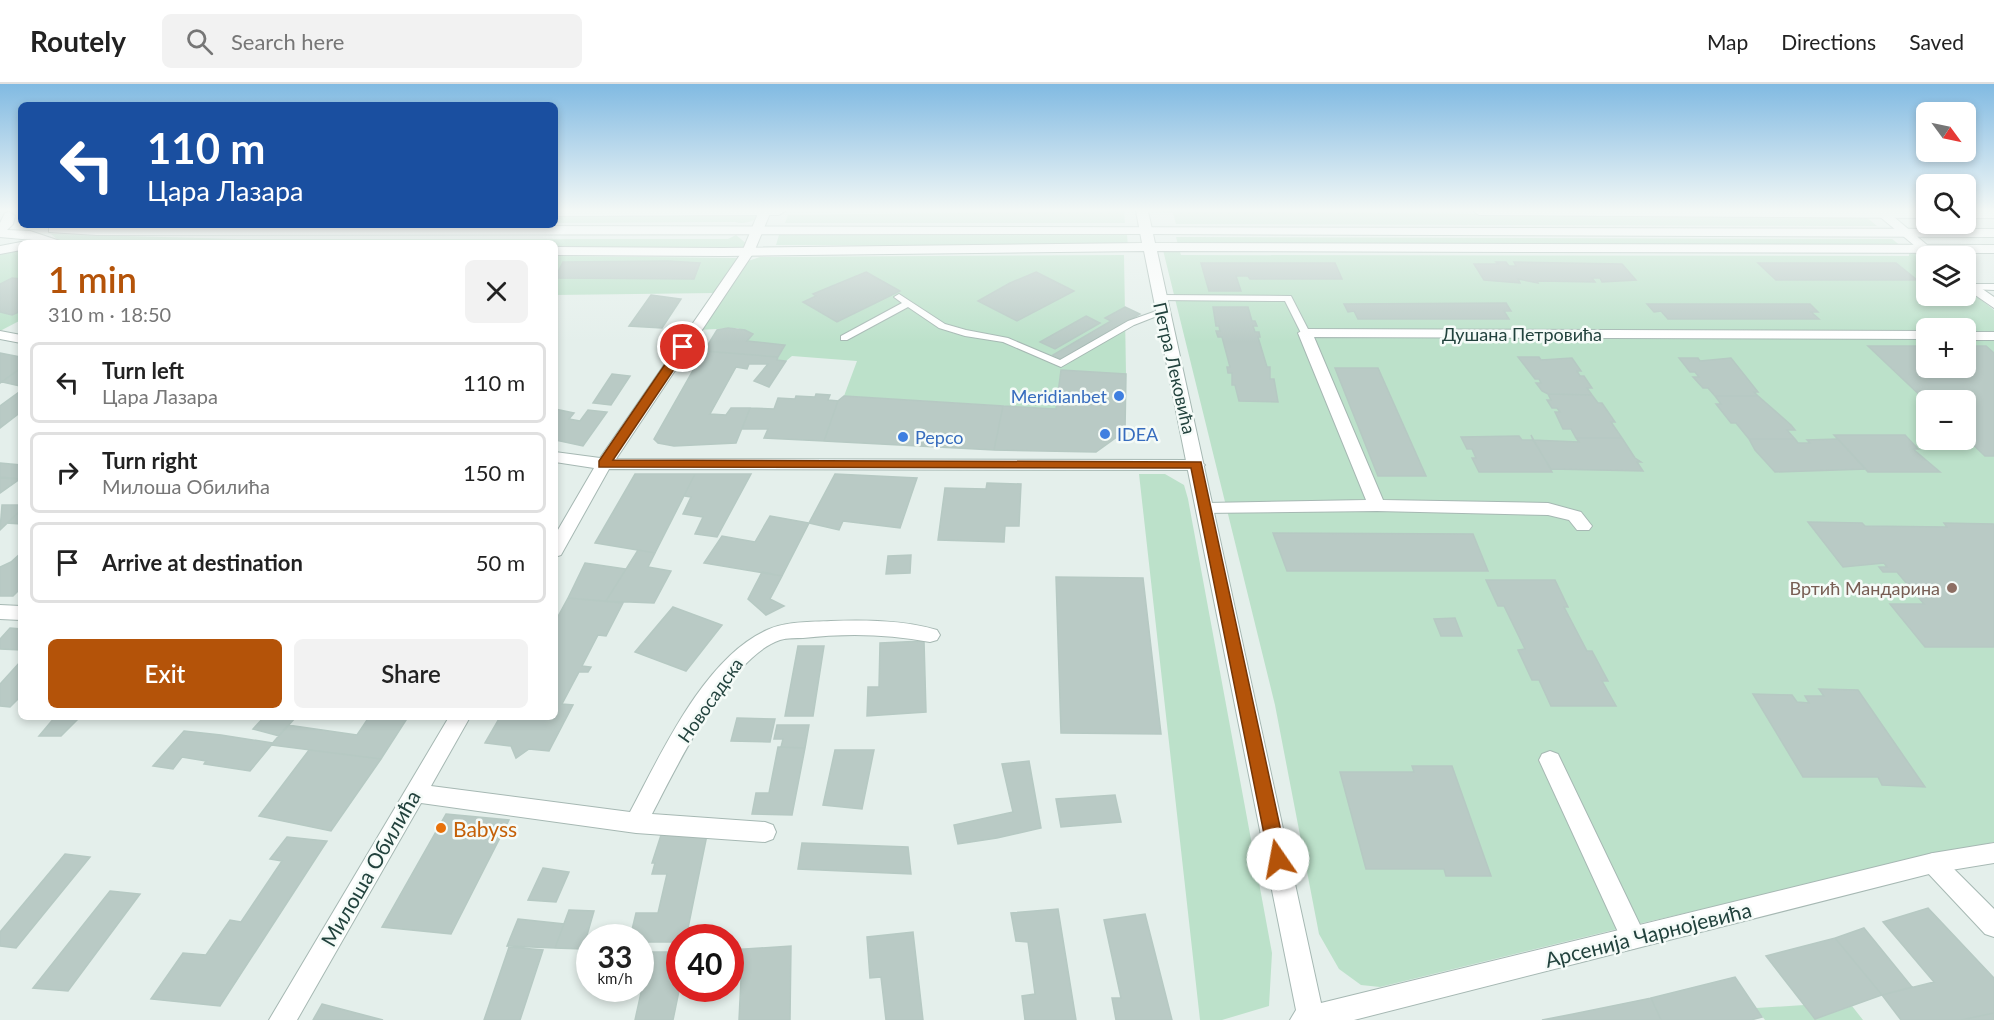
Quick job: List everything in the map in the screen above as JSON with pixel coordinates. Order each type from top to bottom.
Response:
[{"type":"street","points":[[558,546],[604,464],[746,255]]},
{"type":"street","name":"Петра Лековића","points":[[1151,255],[1206,509],[1307,1019]]},
{"type":"street","points":[[1976,290],[1994,304]]},
{"type":"street","points":[[1305,333],[1377,506]]},
{"type":"street","name":"Душана Петровића","points":[[1305,333],[1916,335]]},
{"type":"street","points":[[0,335],[18,338]]},
{"type":"street","points":[[1976,336],[1994,336]]},
{"type":"street","points":[[558,457],[604,464],[1197,465]]},
{"type":"street","points":[[1206,509],[1377,506],[1548,509],[1575,516],[1582,525]]},
{"type":"street","points":[[0,612],[18,613]]},
{"type":"street","name":"Новосадска","points":[[636,823],[678,746],[715,689],[744,652],[775,634],[831,627],[901,629],[930,635]]},
{"type":"street","name":"Милоша Обилића","points":[[282,1020],[458,720]]},
{"type":"street","points":[[1550,760],[1633,937]]},
{"type":"street","points":[[414,793],[636,823],[765,832]]},
{"type":"street","name":"Арсенија Чарнојевића","points":[[1307,1019],[1933,863],[1994,853]]},
{"type":"street","points":[[1933,863],[1994,926]]},
{"type":"lane","points":[[1976,285],[1994,287]]},
{"type":"lane","points":[[899,297],[942,326],[965,333],[1005,339],[1061,364],[1160,305],[1288,298],[1305,333]]},
{"type":"lane","points":[[844,338],[909,303]]},
{"type":"green space","points":[[0,255],[18,255],[18,322],[0,331]]},
{"type":"green space","points":[[1124,255],[1126,374],[1061,370],[1056,409],[844,396],[857,361],[792,356],[786,361],[777,360],[784,345],[747,341],[753,334],[737,328],[696,330],[745,262],[760,257]]},
{"type":"green space","points":[[1164,255],[1916,255],[1916,306],[1976,306],[1976,296],[1994,310],[1994,842],[1638,924],[1380,987],[1361,985],[1339,969],[1319,934],[1275,705]]},
{"type":"green space","points":[[558,256],[741,258],[716,293],[558,295]]},
{"type":"green space","points":[[1139,474],[1165,474],[1184,485],[1188,499],[1272,953],[1269,1006],[1222,1020],[1200,1020]]},
{"type":"green space","points":[[1804,1005],[1815,1019],[1852,1006],[1863,1020],[1765,1020],[1756,1008]]},
{"type":"building","points":[[563,262],[700,263],[694,279],[558,278]]},
{"type":"building","points":[[1496,262],[1506,262],[1509,266],[1516,266],[1514,262],[1622,264],[1636,280],[1602,282],[1600,278],[1592,278],[1595,282],[1537,281],[1538,283],[1518,279],[1520,283],[1484,280],[1474,264],[1498,264]]},
{"type":"building","points":[[1201,263],[1335,263],[1342,279],[1250,279],[1248,276],[1236,276],[1241,291],[1209,291]]},
{"type":"building","points":[[1758,263],[1896,263],[1916,279],[1916,280],[1776,280]]},
{"type":"building","points":[[866,272],[900,291],[837,322],[803,302],[816,296],[813,294]]},
{"type":"building","points":[[1036,272],[1074,291],[1017,321],[978,301],[1010,283]]},
{"type":"building","points":[[12,278],[18,279],[18,312],[12,315],[0,312],[0,284]]},
{"type":"building","points":[[651,295],[681,299],[662,328],[629,326]]},
{"type":"building","points":[[1506,303],[1511,311],[1504,311],[1509,319],[1358,319],[1354,311],[1348,312],[1344,304]]},
{"type":"building","points":[[1647,304],[1810,304],[1818,312],[1811,312],[1819,319],[1668,319],[1661,311],[1654,312]]},
{"type":"building","points":[[1125,307],[1140,314],[1061,359],[1053,355],[1111,321],[1105,318]]},
{"type":"building","points":[[1213,307],[1248,307],[1252,321],[1255,321],[1257,326],[1253,326],[1255,332],[1259,332],[1260,337],[1258,337],[1267,367],[1270,367],[1270,379],[1274,379],[1278,402],[1239,401],[1235,385],[1232,385],[1232,373],[1228,373],[1227,367],[1230,367],[1222,337],[1218,337],[1216,331],[1220,331],[1219,326],[1216,326]]},
{"type":"building","points":[[1086,316],[1100,323],[1055,349],[1040,342]]},
{"type":"building","points":[[728,328],[745,330],[753,334],[747,341],[785,345],[778,357],[704,351],[717,330]]},
{"type":"building","points":[[1868,346],[1916,346],[1916,378],[1976,378],[1976,346],[1986,346],[1994,353],[1994,456],[1985,456],[1976,447],[1976,390],[1916,392]]},
{"type":"building","points":[[704,351],[778,357],[777,360],[786,361],[769,387],[754,381],[768,364],[749,364],[747,369],[736,367],[710,414],[726,415],[731,408],[750,408],[736,443],[674,446],[658,443],[654,439]]},
{"type":"building","points":[[0,353],[18,356],[18,370],[0,383]]},
{"type":"building","points":[[1518,357],[1539,357],[1541,360],[1572,358],[1581,371],[1577,371],[1580,376],[1584,376],[1592,388],[1587,388],[1592,395],[1548,394],[1542,391],[1536,383],[1541,383],[1539,379],[1535,379]]},
{"type":"building","points":[[1679,358],[1698,358],[1700,361],[1731,358],[1758,392],[1754,392],[1758,396],[1715,396],[1708,388],[1703,388],[1693,377],[1699,377],[1695,372],[1690,372]]},
{"type":"building","points":[[1335,368],[1378,368],[1426,476],[1378,476]]},
{"type":"building","points":[[18,370],[18,386],[2,382]]},
{"type":"building","points":[[1061,370],[1126,374],[1125,431],[1096,452],[994,450],[1003,406],[1056,409]]},
{"type":"building","points":[[612,374],[630,376],[611,405],[593,403]]},
{"type":"building","points":[[18,393],[18,414],[0,428],[0,406]]},
{"type":"building","points":[[816,394],[830,395],[828,400],[838,401],[824,441],[764,438],[768,429],[742,429],[750,408],[774,409],[778,398],[815,397]]},
{"type":"building","points":[[1548,394],[1592,395],[1598,403],[1602,403],[1615,422],[1611,422],[1622,438],[1576,438],[1571,429],[1563,429],[1555,412],[1560,412],[1557,408],[1552,408],[1547,400],[1551,400]]},
{"type":"building","points":[[844,396],[1003,406],[994,450],[824,441],[838,401]]},
{"type":"building","points":[[1715,396],[1758,396],[1791,425],[1795,430],[1787,430],[1795,439],[1749,439],[1736,423],[1731,423],[1716,404],[1721,404]]},
{"type":"building","points":[[558,410],[574,413],[569,419],[580,421],[588,410],[607,412],[583,446],[558,441]]},
{"type":"building","points":[[1531,435],[1552,472],[1479,472],[1472,458],[1476,458],[1472,449],[1467,449],[1461,437],[1519,436],[1522,440],[1533,440]]},
{"type":"building","points":[[1834,435],[1905,435],[1916,447],[1913,449],[1940,472],[1868,472]]},
{"type":"building","points":[[1576,438],[1622,438],[1635,458],[1641,462],[1637,462],[1643,471],[1551,469],[1533,440],[1579,442]]},
{"type":"building","points":[[1749,439],[1795,439],[1798,443],[1810,443],[1807,440],[1838,439],[1866,469],[1775,472],[1755,450]]},
{"type":"building","points":[[0,463],[18,465],[18,479],[0,477]]},
{"type":"building","points":[[635,474],[695,474],[655,553],[595,543]]},
{"type":"building","points":[[695,474],[751,474],[717,537],[695,534],[703,517],[683,514],[691,497],[684,496]]},
{"type":"building","points":[[835,474],[917,478],[900,528],[843,521],[839,530],[809,523]]},
{"type":"building","points":[[0,478],[18,479],[18,480],[0,493]]},
{"type":"building","points":[[987,483],[1021,484],[1019,526],[1005,526],[1004,542],[938,540],[945,488],[986,489]]},
{"type":"building","points":[[2,505],[18,505],[18,513],[0,530]]},
{"type":"building","points":[[18,513],[18,524],[7,523]]},
{"type":"building","points":[[770,516],[809,523],[782,576],[704,563],[722,536],[755,542]]},
{"type":"building","name":"Вртић Мандарина","points":[[1808,522],[1862,523],[1865,526],[1947,527],[1944,523],[1994,524],[1994,647],[1925,647],[1890,604],[1924,604],[1897,572],[1883,572],[1879,567],[1887,567],[1884,563],[1843,567]]},
{"type":"building","points":[[1273,533],[1473,534],[1488,571],[1287,571]]},
{"type":"building","points":[[638,550],[655,553],[648,567],[671,571],[654,603],[606,601]]},
{"type":"building","points":[[911,555],[910,573],[886,574],[888,556]]},
{"type":"building","points":[[18,556],[18,591],[13,596],[0,596],[0,567]]},
{"type":"building","points":[[585,563],[626,569],[606,601],[568,598]]},
{"type":"building","points":[[762,572],[782,576],[770,599],[784,606],[766,615],[748,599]]},
{"type":"building","points":[[1056,577],[1143,578],[1161,734],[1061,733]]},
{"type":"building","points":[[1486,580],[1555,580],[1568,607],[1564,607],[1587,651],[1592,651],[1608,681],[1602,681],[1616,706],[1551,706],[1539,680],[1532,680],[1518,650],[1525,649],[1504,606],[1498,606]]},
{"type":"building","points":[[568,598],[623,603],[606,636],[598,635],[582,666],[591,667],[588,672],[579,672],[562,704],[573,705],[549,751],[529,749],[516,758],[511,746],[485,743],[498,720],[558,720],[558,616]]},
{"type":"building","points":[[673,607],[722,625],[686,671],[635,652]]},
{"type":"building","points":[[1455,618],[1462,636],[1441,636],[1434,619]]},
{"type":"building","points":[[10,628],[18,629],[18,650],[0,649],[0,639]]},
{"type":"building","points":[[924,641],[926,712],[867,716],[868,687],[879,687],[880,643]]},
{"type":"building","points":[[798,646],[824,646],[813,716],[785,716]]},
{"type":"building","points":[[18,664],[18,699],[10,707],[0,706],[0,684]]},
{"type":"building","points":[[1819,689],[1858,690],[1925,787],[1882,785],[1878,777],[1803,777],[1753,694],[1792,695],[1797,702],[1809,703],[1805,696],[1824,696]]},
{"type":"building","points":[[737,718],[775,719],[770,742],[731,741]]},
{"type":"building","points":[[52,720],[77,720],[61,736],[39,736]]},
{"type":"building","points":[[261,720],[293,720],[279,736],[253,729]]},
{"type":"building","points":[[367,720],[406,720],[381,759],[271,745],[288,725],[357,735]]},
{"type":"building","points":[[777,725],[809,725],[805,748],[781,747],[783,739],[774,739]]},
{"type":"building","points":[[184,731],[273,743],[250,771],[204,764],[206,761],[182,757],[173,769],[153,766]]},
{"type":"building","points":[[778,747],[805,748],[792,815],[752,814],[756,793],[769,793]]},
{"type":"building","points":[[309,750],[381,759],[331,831],[259,816]]},
{"type":"building","points":[[835,750],[874,750],[862,809],[823,805]]},
{"type":"building","points":[[1029,761],[1041,828],[958,844],[954,825],[1013,812],[1002,764]]},
{"type":"building","points":[[1412,766],[1452,766],[1491,876],[1446,876],[1444,869],[1366,869],[1340,772],[1414,772]]},
{"type":"building","points":[[1115,795],[1121,822],[1061,827],[1056,799]]},
{"type":"building","points":[[446,814],[509,820],[451,934],[382,927]]},
{"type":"building","points":[[662,832],[707,835],[689,924],[666,924],[666,942],[654,942],[654,924],[633,924],[636,913],[658,913],[667,874],[652,874],[655,863],[652,863]]},
{"type":"building","points":[[287,837],[327,841],[220,1006],[151,999],[183,953],[206,955],[230,920],[241,922],[282,861],[270,859]]},
{"type":"building","points":[[802,843],[908,847],[911,874],[798,869]]},
{"type":"building","points":[[65,854],[90,857],[16,948],[0,946],[0,932]]},
{"type":"building","points":[[543,868],[569,872],[556,902],[528,900]]},
{"type":"building","points":[[110,891],[140,894],[68,991],[33,988]]},
{"type":"building","points":[[1928,908],[1994,978],[1994,1013],[1961,1020],[1901,1020],[1882,995],[1934,982],[1883,922]]},
{"type":"building","points":[[1058,909],[1076,1020],[1025,1020],[1022,996],[1035,994],[1028,942],[1016,941],[1011,913]]},
{"type":"building","points":[[569,910],[594,911],[590,924],[576,924],[576,949],[555,948]]},
{"type":"building","points":[[1145,914],[1172,1020],[1116,1020],[1112,998],[1121,998],[1104,920]]},
{"type":"building","points":[[518,919],[564,924],[555,948],[507,946]]},
{"type":"building","points":[[1864,928],[1912,987],[1882,995],[1835,938]]},
{"type":"building","points":[[913,932],[923,1020],[886,1020],[881,977],[870,978],[867,937]]},
{"type":"building","points":[[1835,938],[1882,995],[1815,1019],[1766,956]]},
{"type":"building","points":[[791,946],[790,1020],[739,1020],[740,1002],[744,1002],[744,949]]},
{"type":"building","points":[[509,947],[543,950],[520,1020],[484,1020]]},
{"type":"building","points":[[654,952],[666,952],[666,1002],[677,1002],[673,1020],[635,1020],[639,1002],[654,1002]]},
{"type":"building","points":[[1735,977],[1762,1017],[1751,1020],[1661,1020],[1651,998]]},
{"type":"building","points":[[1651,998],[1661,1020],[1542,1020],[1573,1014]]},
{"type":"building","points":[[322,1004],[383,1020],[313,1020]]},
{"type":"building","points":[[1994,1013],[1994,1020],[1961,1020]]},
{"type":"place","name":"Meridianbet","points":[[1119,396]]},
{"type":"place","name":"IDEA","points":[[1105,434]]},
{"type":"place","name":"Pepco","points":[[903,437]]},
{"type":"place","name":"Вртић Мандарина","points":[[1952,588]]},
{"type":"place","name":"Babyss","points":[[441,828]]},
{"type":"route","points":[[683,347],[604,464],[1197,465],[1278,859]]}]
